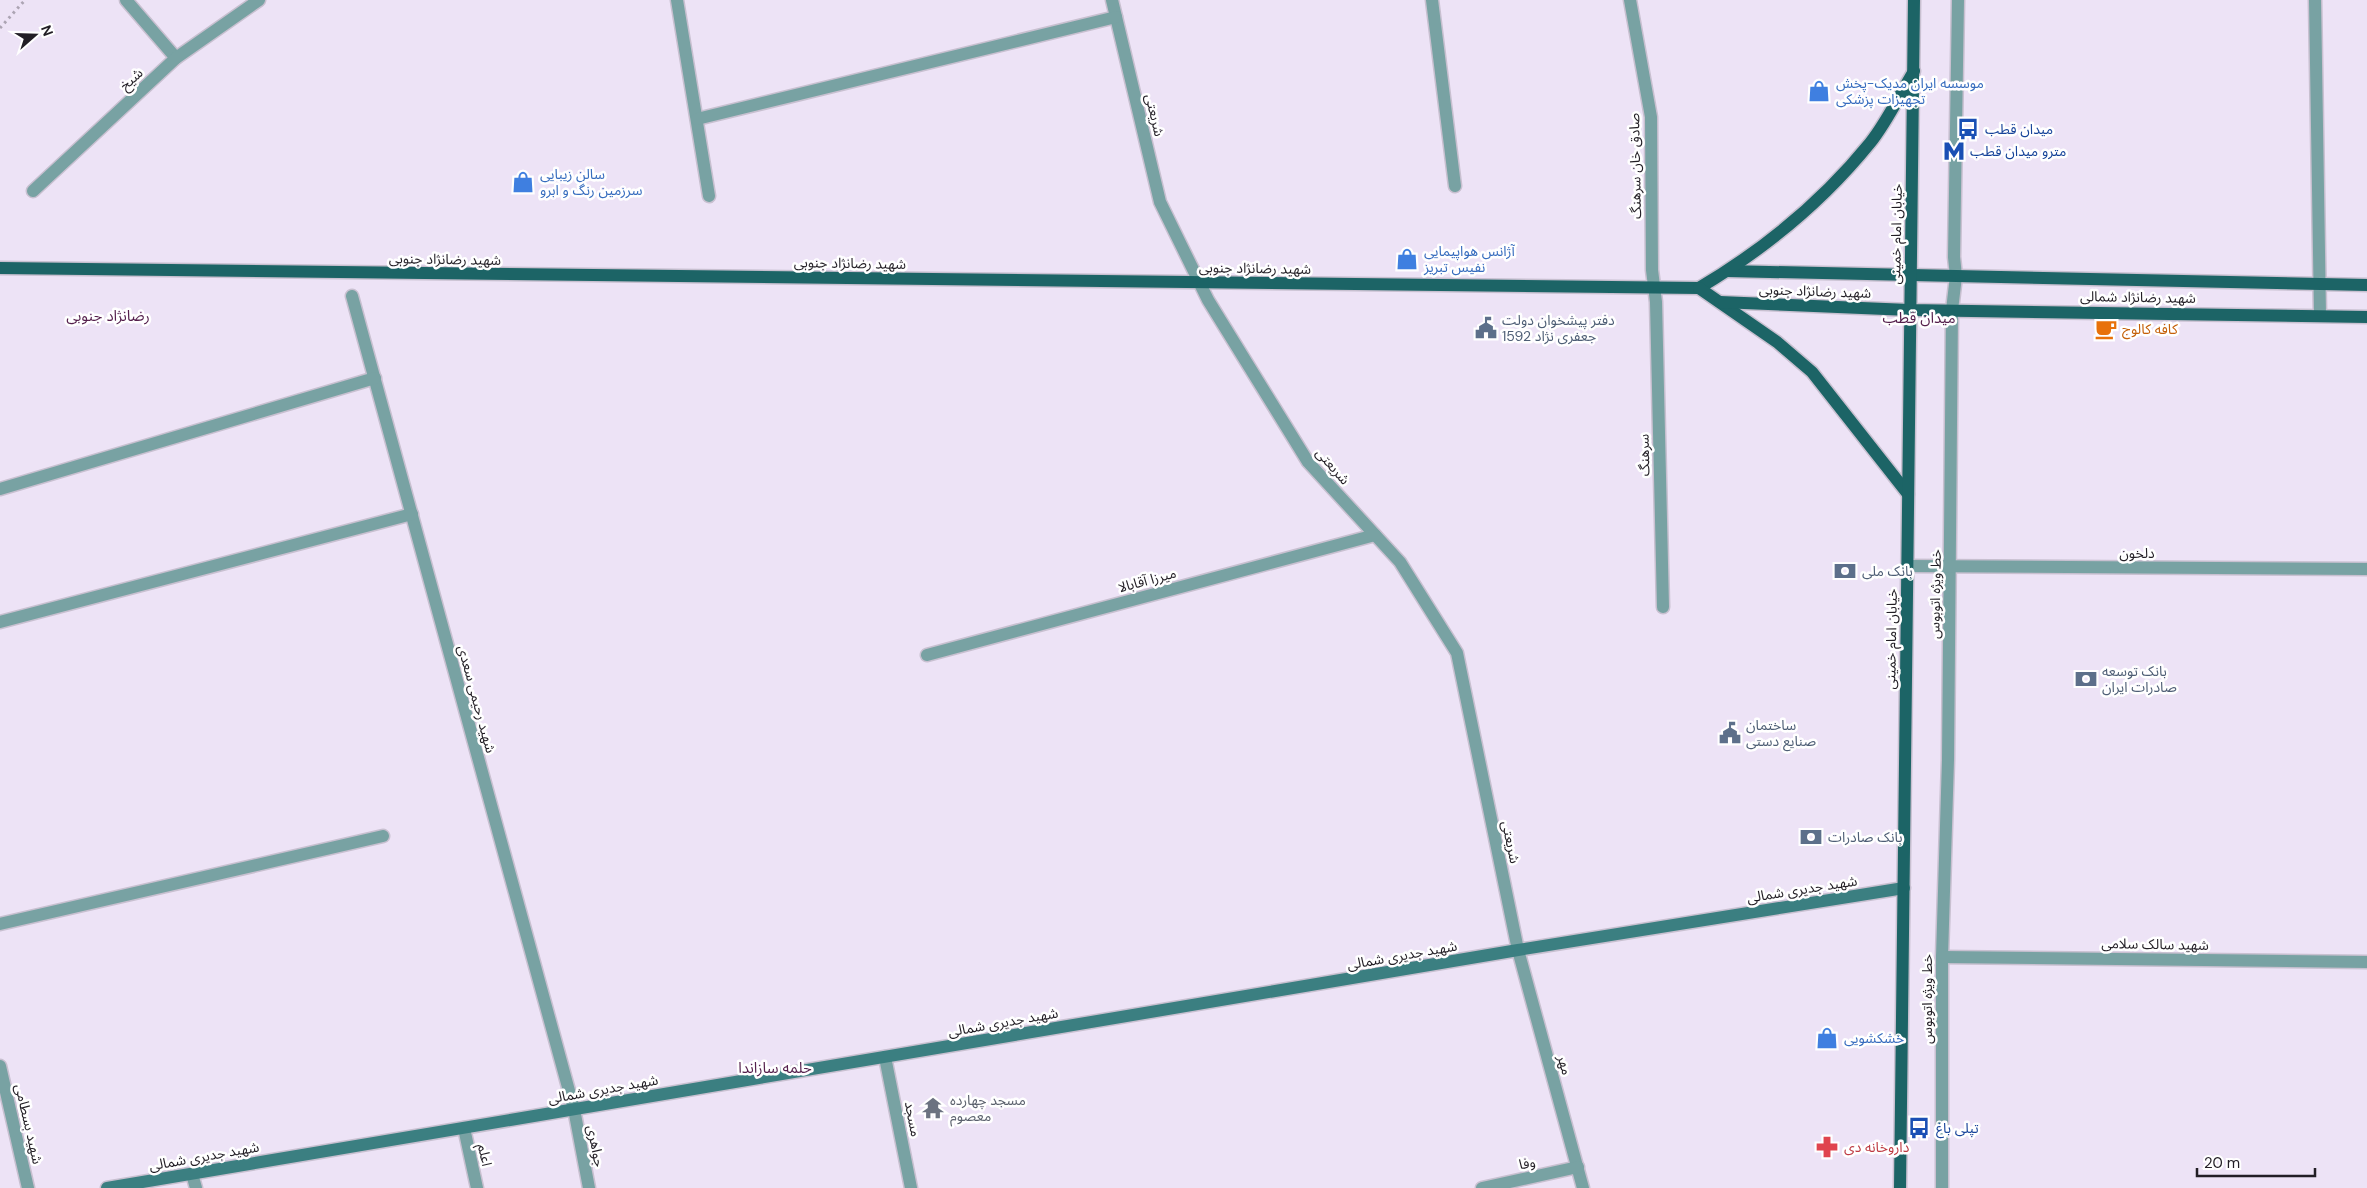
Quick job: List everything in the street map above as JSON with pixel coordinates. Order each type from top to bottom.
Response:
[{"type":"main road","name":"خیابان امام خمینی","points":[[1900,1188],[1914,0]]},
{"type":"main road","points":[[1908,494],[1812,372],[1777,342],[1699,288],[1772,239],[1828,189],[1871,142],[1914,71]]},
{"type":"main road","name":"شهید رضانژاد جنوبی","points":[[0,268],[1699,288]]},
{"type":"main road","name":"شهید رضانژاد جنوبی","points":[[1727,271],[1911,274]]},
{"type":"main road","name":"شهید رضانژاد شمالی","points":[[1911,274],[2367,285]]},
{"type":"main road","name":"شهید رضانژاد جنوبی","points":[[1720,302],[1909,310]]},
{"type":"main road","name":"شهید رضانژاد شمالی","points":[[1909,310],[2367,317]]},
{"type":"main road","name":"شهید جدیری شمالی","points":[[107,1188],[1518,950],[1904,888]]},
{"type":"street","points":[[126,0],[176,58]]},
{"type":"street","name":"شیخ","points":[[33,191],[176,58],[259,0]]},
{"type":"street","points":[[677,0],[709,196]]},
{"type":"street","name":"شریعتی","points":[[1112,0],[1160,202],[1208,300],[1308,462],[1400,562],[1457,653],[1518,950]]},
{"type":"street","points":[[1432,0],[1455,186]]},
{"type":"street","name":"صادق خان سرهنگ","points":[[1630,0],[1650,117],[1652,270],[1656,302]]},
{"type":"street","name":"خط ویژه اتوبوس","points":[[1942,1188],[1942,957],[1948,760],[1952,310],[1956,276],[1954,257],[1958,0]]},
{"type":"street","points":[[2315,0],[2320,315]]},
{"type":"street","points":[[697,119],[1116,17]]},
{"type":"street","name":"شهید رحیمی سعدی","points":[[352,296],[574,1110]]},
{"type":"street","name":"سرهنگ","points":[[1656,302],[1663,607]]},
{"type":"street","points":[[0,489],[375,378]]},
{"type":"street","points":[[0,622],[412,514]]},
{"type":"street","name":"میرزا آقابالا","points":[[927,655],[1375,535]]},
{"type":"street","name":"دلخون","points":[[1907,566],[2367,569]]},
{"type":"street","points":[[0,924],[383,836]]},
{"type":"street","name":"مهر","points":[[1518,950],[1584,1188]]},
{"type":"street","name":"شهید سالک سلامی","points":[[1942,957],[2367,962]]},
{"type":"street","name":"مسجد","points":[[885,1057],[911,1188]]},
{"type":"street","name":"شهید بسطامی","points":[[0,1066],[28,1188]]},
{"type":"street","name":"جواهری","points":[[574,1110],[589,1188]]},
{"type":"street","name":"اعلم","points":[[464,1128],[477,1188]]},
{"type":"street","name":"وفا","points":[[1482,1188],[1578,1167]]},
{"type":"street","points":[[192,1174],[196,1188]]},
{"type":"path","points":[[0,28],[25,0]]},
{"type":"place","name":"موسسه ایران مدیک-پخش تجهیزات پزشکی","points":[[1819,91]]},
{"type":"place","name":"میدان قطب","points":[[1968,129]]},
{"type":"place","name":"مترو میدان قطب","points":[[1954,151]]},
{"type":"place","name":"سالن زیبایی سرزمین رنگ و ابرو","points":[[523,182]]},
{"type":"place","name":"آژانس هواپیمایی نفیس تبریز","points":[[1407,259]]},
{"type":"place","name":"دفتر پیشخوان دولت 1592 جعفری نژاد","points":[[1486,328]]},
{"type":"place","name":"کافه کالوج","points":[[2106,329]]},
{"type":"place","name":"بانک ملی","points":[[1845,571]]},
{"type":"place","name":"بانک توسعه صادرات ایران","points":[[2086,679]]},
{"type":"place","name":"ساختمان صنایع دستی","points":[[1730,733]]},
{"type":"place","name":"بانک صادرات","points":[[1811,837]]},
{"type":"place","name":"خشکشویی","points":[[1827,1038]]},
{"type":"place","name":"مسجد چهارده معصوم","points":[[933,1108]]},
{"type":"place","name":"تپلی باغ","points":[[1919,1128]]},
{"type":"place","name":"داروخانه دی","points":[[1827,1147]]},
{"type":"district","name":"رضانژاد جنوبی","points":[[108,316]]},
{"type":"district","name":"میدان قطب","points":[[1919,318]]},
{"type":"district","name":"حلمه سازاندا","points":[[775,1068]]}]
